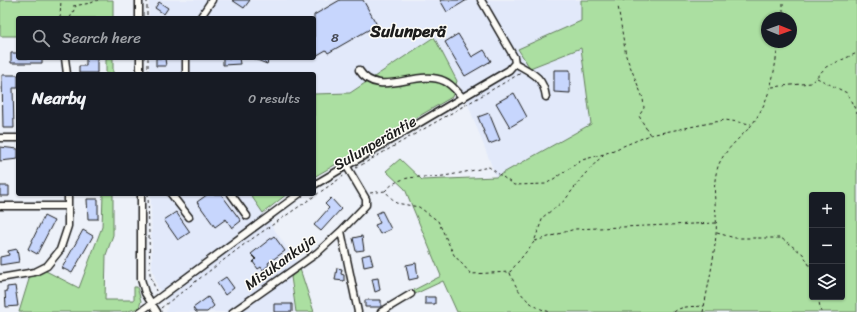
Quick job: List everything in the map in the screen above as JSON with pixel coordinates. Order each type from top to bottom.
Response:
[{"type":"street","points":[[139,0],[139,16]]},
{"type":"street","points":[[201,16],[212,0]]},
{"type":"street","points":[[481,0],[514,57],[515,63],[536,76],[544,85],[546,97]]},
{"type":"street","points":[[65,60],[68,72]]},
{"type":"street","points":[[140,60],[140,72]]},
{"type":"street","points":[[186,60],[186,72]]},
{"type":"street","name":"Sulunperäntie","points":[[316,184],[463,98],[509,70],[515,63]]},
{"type":"street","points":[[359,70],[365,79],[373,83],[386,84],[434,78],[445,81],[463,98]]},
{"type":"street","points":[[0,138],[16,138]]},
{"type":"street","points":[[346,165],[363,194]]},
{"type":"street","name":"Misukankuja","points":[[233,312],[317,253],[366,205],[366,199],[363,194]]},
{"type":"street","points":[[0,278],[35,272],[47,266],[60,250],[68,226],[68,196]]},
{"type":"street","points":[[141,196],[141,279],[145,293],[157,312]]},
{"type":"street","points":[[173,196],[189,217]]},
{"type":"street","points":[[232,196],[247,216]]},
{"type":"street","points":[[140,312],[296,196]]},
{"type":"street","points":[[0,206],[68,206]]},
{"type":"street","points":[[341,231],[358,312]]},
{"type":"street","points":[[381,312],[411,294]]},
{"type":"path","points":[[60,16],[61,0]]},
{"type":"path","points":[[73,6],[91,3],[98,0]]},
{"type":"path","points":[[147,0],[147,16]]},
{"type":"path","points":[[624,0],[618,6],[626,56],[643,98],[644,108],[639,116],[650,135]]},
{"type":"path","points":[[783,0],[783,12]]},
{"type":"path","points":[[71,16],[77,5]]},
{"type":"path","points":[[703,312],[716,232],[715,196],[717,170],[730,147],[752,124],[772,87],[777,48]]},
{"type":"path","points":[[772,87],[811,83],[826,66],[857,53]]},
{"type":"path","points":[[148,60],[148,72]]},
{"type":"path","name":"Sulunperäntie","points":[[316,195],[350,172],[527,70]]},
{"type":"path","points":[[817,78],[846,93],[857,113]]},
{"type":"path","points":[[363,194],[385,191],[393,182],[409,177],[442,176],[489,167],[514,184],[546,184],[582,160],[604,154],[650,135],[726,120],[752,124]]},
{"type":"path","points":[[510,272],[534,242],[543,217],[565,200],[583,176],[604,154]]},
{"type":"path","points":[[385,191],[396,203],[419,207],[438,221],[454,255],[472,274],[510,272]]},
{"type":"path","points":[[148,196],[150,274],[154,288],[160,298]]},
{"type":"path","name":"Sulunperäntie","points":[[160,298],[166,305],[246,243],[315,196]]},
{"type":"path","points":[[534,242],[575,229],[716,223]]},
{"type":"path","points":[[716,232],[734,238],[781,238],[803,254],[809,265]]},
{"type":"path","points":[[510,272],[520,294],[530,303],[551,312]]},
{"type":"path","points":[[819,300],[821,312]]},
{"type":"path","points":[[674,312],[678,309],[686,307],[704,306]]},
{"type":"shaded area","points":[[149,0],[581,0],[581,21],[518,49],[530,68],[581,48],[591,124],[496,177],[464,94],[434,37],[350,93],[316,94],[316,72],[149,72],[149,60],[316,60],[316,16],[149,16]]},
{"type":"shaded area","points":[[151,196],[251,196],[298,264],[288,272],[296,312],[166,312],[168,304],[157,286],[152,267]]},
{"type":"green space","points":[[0,0],[113,0],[113,16],[16,16],[16,36],[0,36]]},
{"type":"green space","points":[[581,0],[857,0],[857,312],[457,312],[443,281],[415,294],[412,291],[441,276],[405,189],[386,171],[400,159],[422,180],[496,177],[591,124],[581,48],[530,68],[518,49],[581,21]]},
{"type":"green space","points":[[434,37],[457,81],[452,97],[316,176],[316,94],[350,93]]},
{"type":"green space","points":[[106,60],[113,60],[113,72],[106,72]]},
{"type":"green space","points":[[103,196],[113,196],[113,235],[106,255],[105,300],[134,300],[134,287],[137,287],[141,301],[139,308],[125,312],[19,312],[30,276],[44,270],[79,288],[102,227]]},
{"type":"green space","points":[[251,196],[284,196],[263,213]]},
{"type":"green space","points":[[300,269],[314,312],[296,312],[291,277]]},
{"type":"building","points":[[232,0],[250,0],[244,8]]},
{"type":"building","points":[[340,0],[363,0],[377,25],[328,53],[326,50],[316,56],[316,16],[314,15]]},
{"type":"building","points":[[440,0],[467,0],[447,12]]},
{"type":"building","points":[[159,2],[168,8],[164,14],[155,8]]},
{"type":"building","points":[[458,34],[472,57],[484,50],[491,61],[465,76],[445,42]]},
{"type":"building","points":[[11,53],[16,53],[16,60],[42,60],[42,63],[11,63]]},
{"type":"building","points":[[86,60],[97,60],[97,72],[79,72],[79,66],[86,66]]},
{"type":"building","points":[[156,60],[165,60],[166,66],[156,66]]},
{"type":"building","points":[[223,60],[239,60],[240,64],[223,65]]},
{"type":"building","points":[[257,60],[268,60],[267,64]]},
{"type":"building","points":[[554,70],[570,70],[570,93],[554,92]]},
{"type":"building","points":[[2,75],[16,75],[16,88],[13,88],[14,128],[3,128]]},
{"type":"building","points":[[514,93],[527,117],[510,127],[496,103]]},
{"type":"building","points":[[489,113],[500,140],[489,144],[478,117]]},
{"type":"building","points":[[0,147],[16,149],[16,159],[0,161]]},
{"type":"building","points":[[0,186],[9,186],[9,196],[0,196]]},
{"type":"building","points":[[205,196],[222,196],[241,221],[232,228],[226,219],[215,227],[197,202]]},
{"type":"building","points":[[331,198],[341,209],[321,231],[314,225],[329,208],[325,204]]},
{"type":"building","points":[[87,199],[98,199],[98,219],[88,219]]},
{"type":"building","points":[[382,211],[391,229],[380,234],[375,225],[380,223],[376,214]]},
{"type":"building","points":[[176,212],[190,232],[178,240],[164,220]]},
{"type":"building","points":[[44,216],[54,221],[37,254],[28,249]]},
{"type":"building","points":[[83,230],[93,236],[72,273],[62,268]]},
{"type":"building","points":[[274,236],[285,251],[268,263],[269,265],[263,270],[261,267],[258,269],[253,262],[256,259],[251,254]]},
{"type":"building","points":[[362,236],[364,250],[356,251],[353,238]]},
{"type":"building","points":[[17,249],[19,262],[0,265],[0,257],[9,255],[8,251]]},
{"type":"building","points":[[370,254],[373,265],[364,267],[362,256]]},
{"type":"building","points":[[416,263],[418,278],[409,280],[406,265]]},
{"type":"building","points":[[337,268],[342,269],[341,274],[344,275],[344,281],[335,280]]},
{"type":"building","points":[[226,277],[234,288],[225,295],[217,283]]},
{"type":"building","points":[[378,278],[380,290],[375,292],[372,279]]},
{"type":"building","points":[[15,286],[18,306],[6,307],[5,291],[7,291],[7,287]]},
{"type":"building","points":[[208,297],[214,306],[207,312],[196,312],[193,308]]},
{"type":"building","points":[[425,297],[435,297],[435,304],[425,304]]},
{"type":"building","points":[[365,300],[381,300],[381,307],[365,307]]},
{"type":"building","points":[[274,304],[292,304],[292,312],[274,312]]},
{"type":"district","name":"Sulunperä","points":[[408,31]]}]
